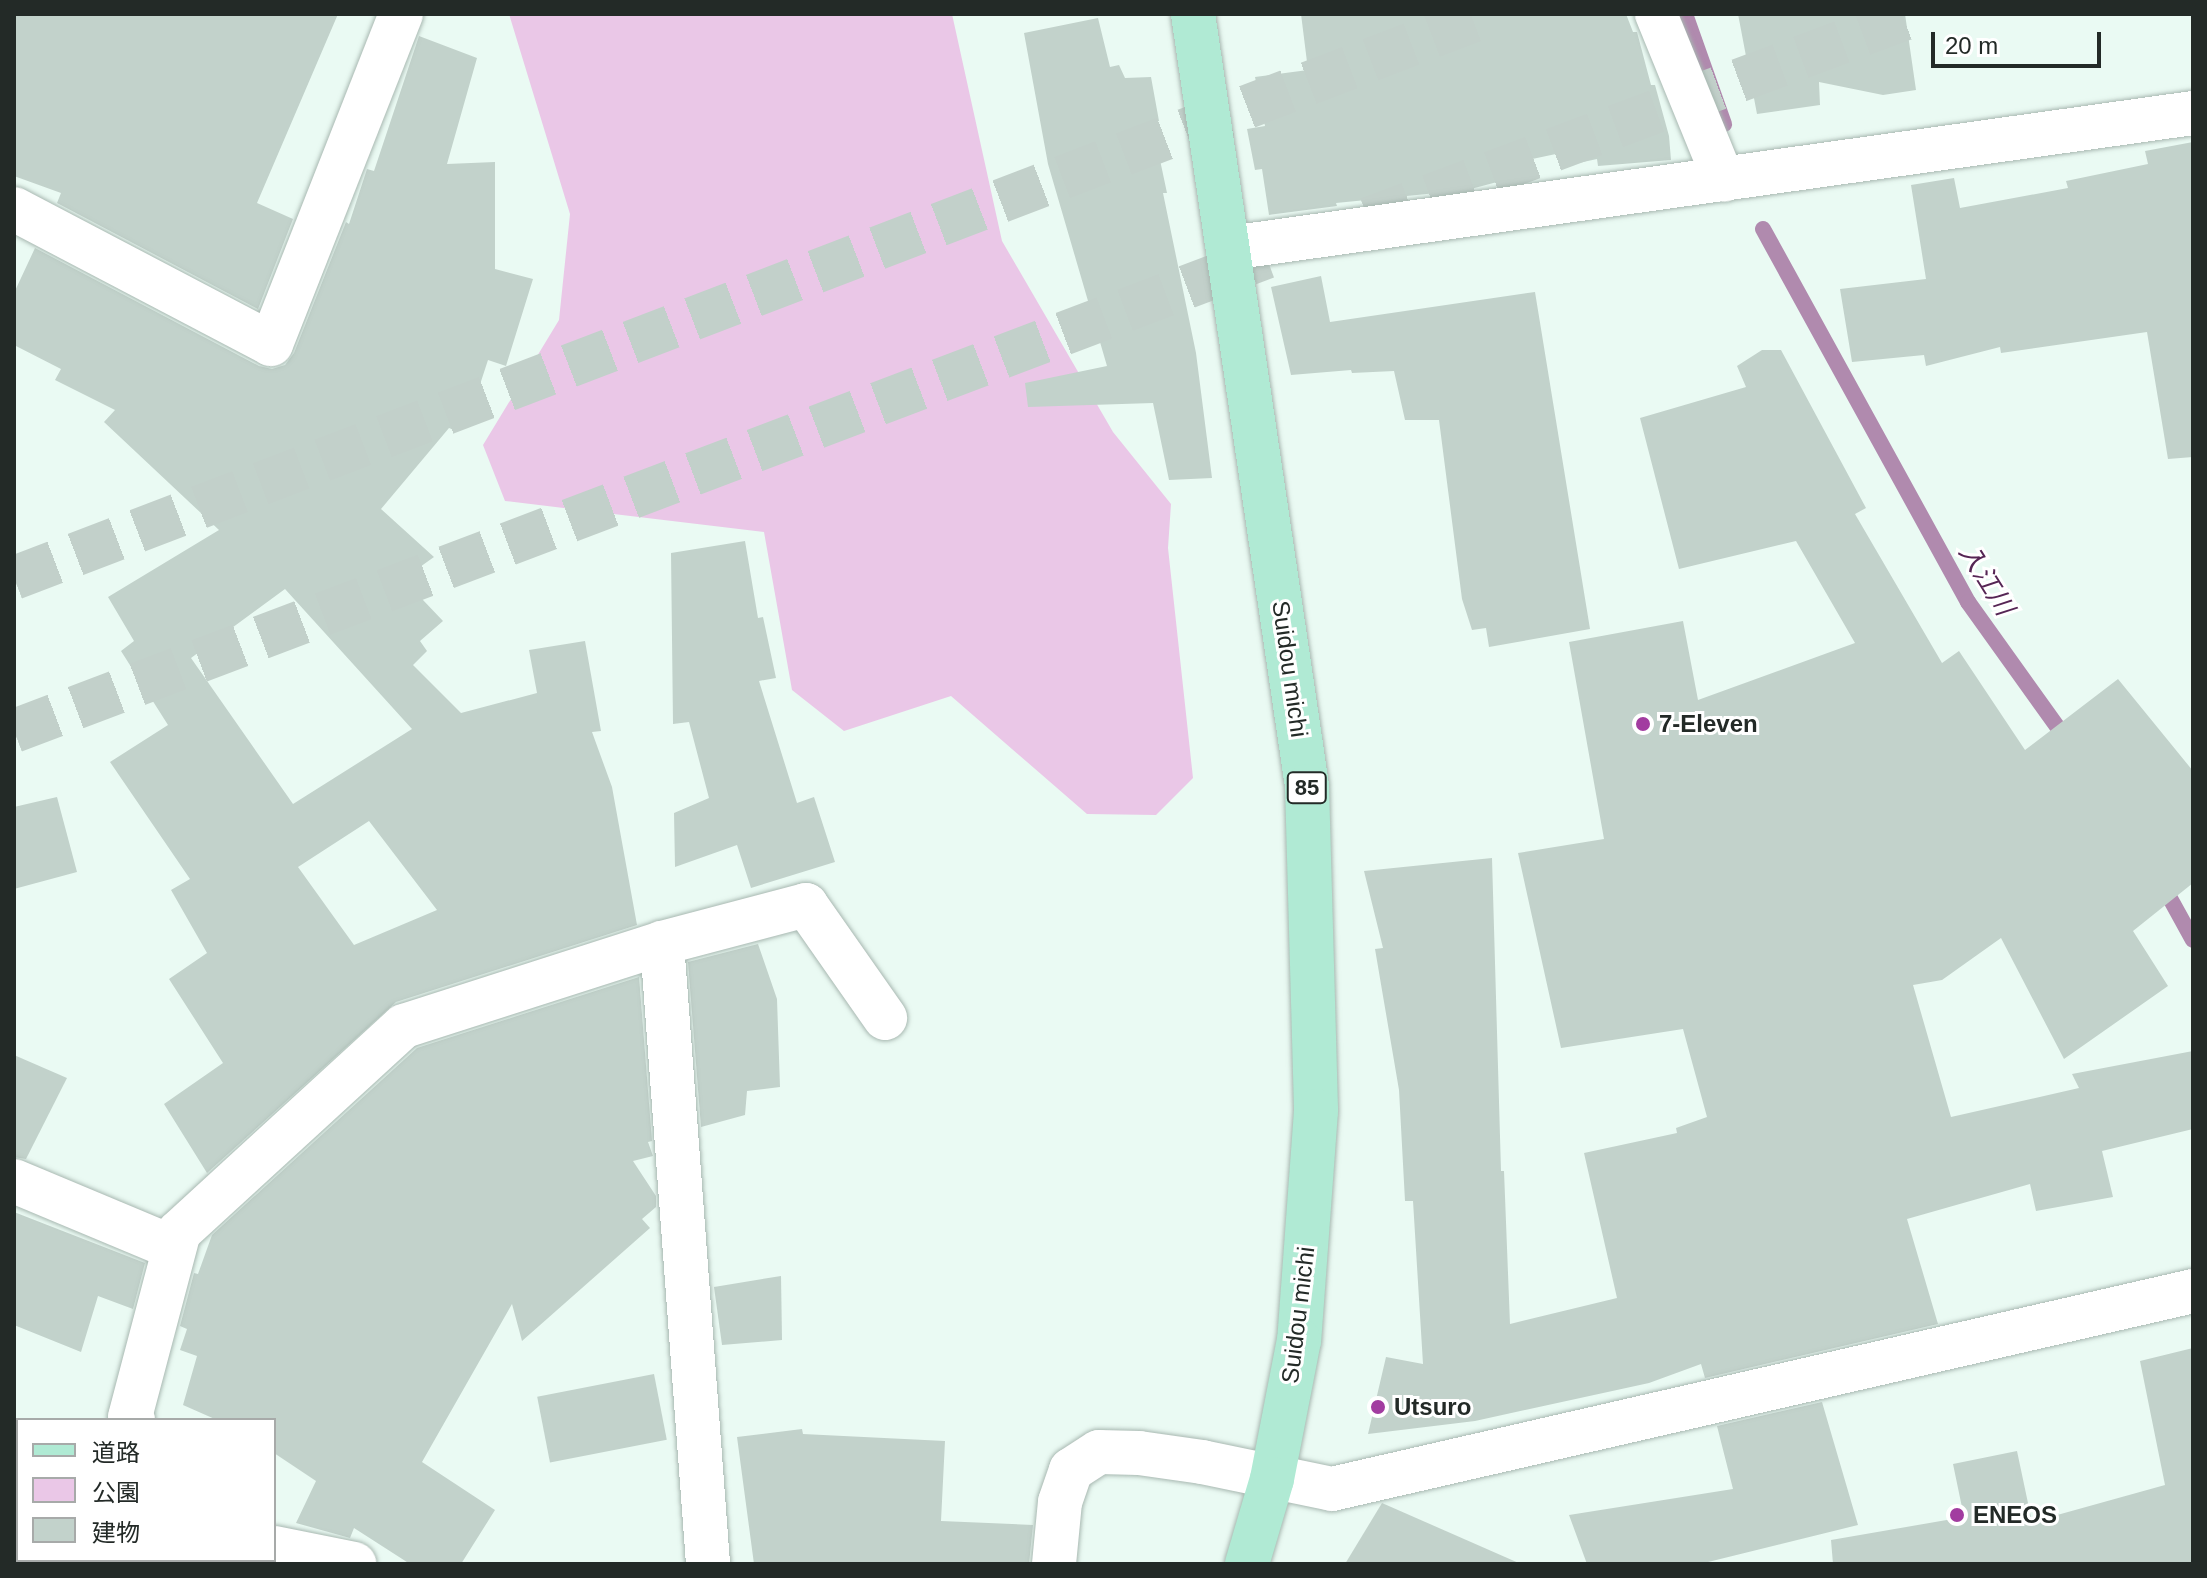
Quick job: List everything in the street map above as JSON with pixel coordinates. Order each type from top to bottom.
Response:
[{"type":"main road","name":"Suidou michi","points":[[1193,14],[1230,248],[1307,786],[1316,1111],[1299,1340],[1272,1479],[1247,1564]]},
{"type":"street","points":[[14,209],[271,344],[401,14]]},
{"type":"street","points":[[1656,14],[1724,181]]},
{"type":"street","points":[[1230,248],[2193,113]]},
{"type":"street","points":[[131,1418],[179,1232],[404,1026],[662,943],[806,905],[885,1018]]},
{"type":"street","points":[[662,943],[708,1564]]},
{"type":"street","points":[[14,1181],[174,1248]]},
{"type":"street","points":[[1054,1564],[1060,1502],[1071,1470],[1099,1452],[1139,1453],[1332,1489],[2193,1291]]},
{"type":"street","points":[[276,1553],[354,1564]]},
{"type":"green space","points":[[509,14],[952,14],[1002,241],[1113,432],[1171,504],[1168,548],[1193,778],[1156,815],[1087,814],[951,696],[844,731],[792,690],[764,532],[505,501],[483,445],[559,320],[570,214]]},
{"type":"building","points":[[14,14],[338,14],[257,203],[293,219],[258,309],[57,203],[61,193],[14,176]]},
{"type":"building","points":[[1301,14],[1626,14],[1633,32],[1637,32],[1651,85],[1655,85],[1669,136],[1671,160],[1598,166],[1597,159],[1574,164],[1570,151],[1514,163],[1516,177],[1467,190],[1336,203],[1337,206],[1269,215],[1262,169],[1255,170],[1247,129],[1265,126],[1255,77],[1308,70]]},
{"type":"building","points":[[1738,14],[1905,14],[1916,90],[1883,95],[1819,82],[1820,105],[1757,114]]},
{"type":"building","points":[[1098,18],[1110,67],[1119,65],[1125,78],[1151,77],[1159,121],[1152,122],[1167,193],[1163,193],[1196,353],[1212,478],[1169,480],[1153,403],[1028,407],[1025,383],[1107,366],[1048,164],[1024,33]]},
{"type":"building","points":[[419,36],[477,58],[447,164],[495,162],[495,269],[533,279],[506,366],[488,360],[471,412],[464,409],[454,430],[449,428],[381,509],[434,557],[403,579],[443,621],[420,641],[427,651],[413,665],[461,713],[537,693],[529,650],[585,641],[601,731],[592,732],[612,787],[637,925],[396,1002],[207,1173],[164,1104],[223,1063],[169,979],[207,953],[171,890],[190,879],[110,762],[168,725],[121,651],[134,641],[108,597],[219,530],[104,422],[115,410],[55,380],[61,369],[14,345],[14,293],[35,248],[259,366],[272,369],[285,365],[294,353],[346,222],[349,224],[367,169],[374,171]],"holes":[[[285,589],[412,729],[293,804],[191,658]],[[369,821],[437,910],[354,945],[298,867]]]},
{"type":"building","points":[[2193,142],[2193,457],[2168,459],[2147,332],[2001,353],[2000,347],[1926,366],[1924,355],[1852,362],[1840,289],[1926,279],[1911,185],[1954,178],[1960,208],[2068,188],[2066,181],[2148,164],[2145,151]]},
{"type":"building","points":[[1321,276],[1330,322],[1535,292],[1590,629],[1489,647],[1486,628],[1472,630],[1462,599],[1439,420],[1405,420],[1394,371],[1352,373],[1351,370],[1291,375],[1271,287]]},
{"type":"building","points":[[1762,350],[1781,350],[1866,508],[1855,514],[1942,663],[1959,651],[2025,750],[2118,679],[2193,771],[2193,883],[2133,931],[2168,986],[2064,1059],[2001,938],[1942,980],[1913,985],[1951,1117],[2079,1088],[2072,1074],[2193,1051],[2193,1129],[2102,1151],[2113,1197],[2036,1211],[2030,1184],[1907,1219],[1938,1324],[1705,1378],[1701,1364],[1649,1383],[1475,1421],[1368,1434],[1386,1357],[1423,1364],[1413,1201],[1405,1201],[1399,1090],[1375,949],[1383,948],[1364,871],[1492,858],[1501,1171],[1504,1171],[1510,1324],[1617,1298],[1584,1153],[1677,1133],[1676,1128],[1707,1117],[1683,1029],[1561,1048],[1518,853],[1604,839],[1569,642],[1683,621],[1698,700],[1855,643],[1796,541],[1679,569],[1640,418],[1746,387],[1737,366]]},
{"type":"building","points":[[745,541],[758,618],[763,617],[776,678],[759,681],[797,803],[814,797],[835,862],[751,888],[737,845],[675,867],[674,813],[709,798],[689,722],[673,724],[671,553]]},
{"type":"building","points":[[57,797],[77,872],[14,889],[14,807]]},
{"type":"building","points":[[758,944],[777,999],[780,1087],[747,1091],[745,1115],[701,1127],[688,962]]},
{"type":"building","points":[[639,977],[652,1141],[648,1142],[653,1156],[633,1161],[656,1196],[656,1207],[642,1219],[650,1228],[522,1341],[512,1304],[422,1462],[495,1510],[461,1564],[410,1564],[354,1528],[350,1538],[296,1523],[316,1481],[276,1454],[276,1418],[212,1418],[183,1405],[197,1356],[180,1350],[187,1329],[180,1326],[194,1273],[198,1274],[212,1235],[417,1048]]},
{"type":"building","points":[[14,1055],[67,1078],[26,1159],[14,1157]]},
{"type":"building","points":[[14,1212],[145,1263],[133,1309],[98,1296],[81,1352],[14,1325]]},
{"type":"building","points":[[781,1276],[782,1340],[722,1345],[714,1287]]},
{"type":"building","points":[[2193,1348],[2193,1564],[1833,1564],[1831,1540],[1964,1517],[1953,1464],[2017,1451],[2032,1522],[2165,1485],[2140,1361]]},
{"type":"building","points":[[654,1374],[667,1440],[550,1462],[537,1397]]},
{"type":"building","points":[[1822,1402],[1858,1525],[1700,1564],[1587,1564],[1569,1515],[1733,1489],[1717,1426]]},
{"type":"building","points":[[802,1429],[803,1434],[945,1441],[941,1521],[1033,1525],[1029,1564],[754,1564],[737,1437]]},
{"type":"building","points":[[1382,1503],[1521,1564],[1345,1564]]},
{"type":"waterway","name":"入江川","points":[[1685,14],[1724,124]]},
{"type":"waterway","name":"入江川","points":[[1763,229],[1968,602],[2069,743]]},
{"type":"waterway","name":"入江川","points":[[2161,882],[2193,940]]},
{"type":"tunnel","points":[[14,578],[1490,14]]},
{"type":"tunnel","points":[[1368,219],[1917,14]]},
{"type":"tunnel","points":[[14,731],[1266,257]]},
{"type":"place","name":"7-Eleven","points":[[1643,724]]},
{"type":"place","name":"Utsuro","points":[[1378,1407]]},
{"type":"place","name":"ENEOS","points":[[1957,1515]]}]
